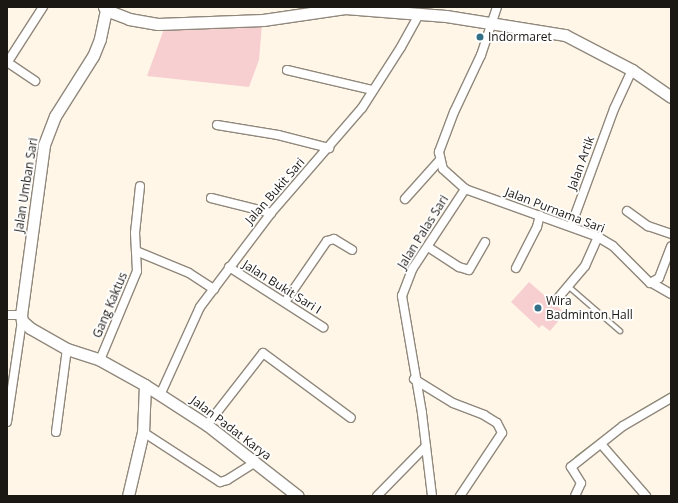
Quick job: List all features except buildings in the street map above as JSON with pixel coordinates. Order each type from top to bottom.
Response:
[{"type":"street","points":[[35,81],[7,63],[11,48],[43,7]]},
{"type":"street","points":[[405,199],[440,160],[438,152],[493,24],[496,7]]},
{"type":"street","points":[[105,8],[129,19],[158,24],[263,20],[345,8],[420,13],[446,12],[493,24],[565,35],[632,70],[671,97]]},
{"type":"street","name":"Jalan Umban Sari","points":[[21,318],[44,145],[55,116],[93,56],[100,39],[105,8]]},
{"type":"street","name":"Jalan Bukit Sari","points":[[161,393],[200,308],[229,267],[271,213],[329,148],[362,108],[372,90],[401,47],[420,13]]},
{"type":"street","points":[[287,70],[372,90]]},
{"type":"street","name":"Jalan Artik","points":[[571,226],[614,109],[632,70]]},
{"type":"street","points":[[217,125],[278,135],[329,148]]},
{"type":"street","name":"Jalan Palas Sari","points":[[432,496],[426,446],[414,379],[402,296],[413,268],[465,189],[443,169],[440,160]]},
{"type":"street","name":"Gang Kaktus","points":[[100,360],[137,271],[136,251],[140,186]]},
{"type":"street","name":"Jalan Purnama Sari","points":[[465,189],[598,237],[613,246],[652,283],[671,294]]},
{"type":"street","points":[[211,198],[271,213]]},
{"type":"street","points":[[627,211],[648,226],[671,234]]},
{"type":"street","points":[[516,268],[537,227],[540,215]]},
{"type":"street","points":[[558,298],[585,266],[598,237]]},
{"type":"street","points":[[285,302],[327,241],[334,239],[352,250]]},
{"type":"street","points":[[428,247],[459,267],[469,270],[485,242]]},
{"type":"street","points":[[652,283],[659,278],[671,246]]},
{"type":"street","points":[[136,251],[189,273],[214,289]]},
{"type":"street","name":"Jalan Bukit Sari I","points":[[229,267],[323,327]]},
{"type":"street","points":[[7,314],[21,318],[67,349],[100,360],[145,385],[143,432],[128,496]]},
{"type":"street","points":[[7,422],[21,318]]},
{"type":"street","points":[[56,432],[67,349]]},
{"type":"street","points":[[207,425],[263,353],[350,418]]},
{"type":"street","points":[[414,379],[453,403],[484,415],[497,423],[502,433],[460,496]]},
{"type":"street","name":"Jalan Padat Karya","points":[[145,385],[161,393],[207,425],[298,496]]},
{"type":"street","points":[[575,496],[581,483],[571,467],[623,426],[671,398]]},
{"type":"street","points":[[143,432],[220,482],[228,480],[256,462]]},
{"type":"street","points":[[601,444],[646,496]]},
{"type":"street","points":[[377,496],[426,446]]},
{"type":"lane","points":[[568,286],[620,331]]},
{"type":"shaded area","points":[[262,24],[259,60],[249,87],[147,76],[164,29]]},
{"type":"shaded area","name":"Wira Badminton Hall","points":[[529,282],[565,313],[550,331],[542,325],[539,328],[511,302]]},
{"type":"waterway","points":[[635,414],[671,393]]},
{"type":"waterway","points":[[576,457],[620,424]]},
{"type":"place","name":"Indormaret","points":[[480,37]]},
{"type":"place","name":"Wira Badminton Hall","points":[[538,308]]}]
